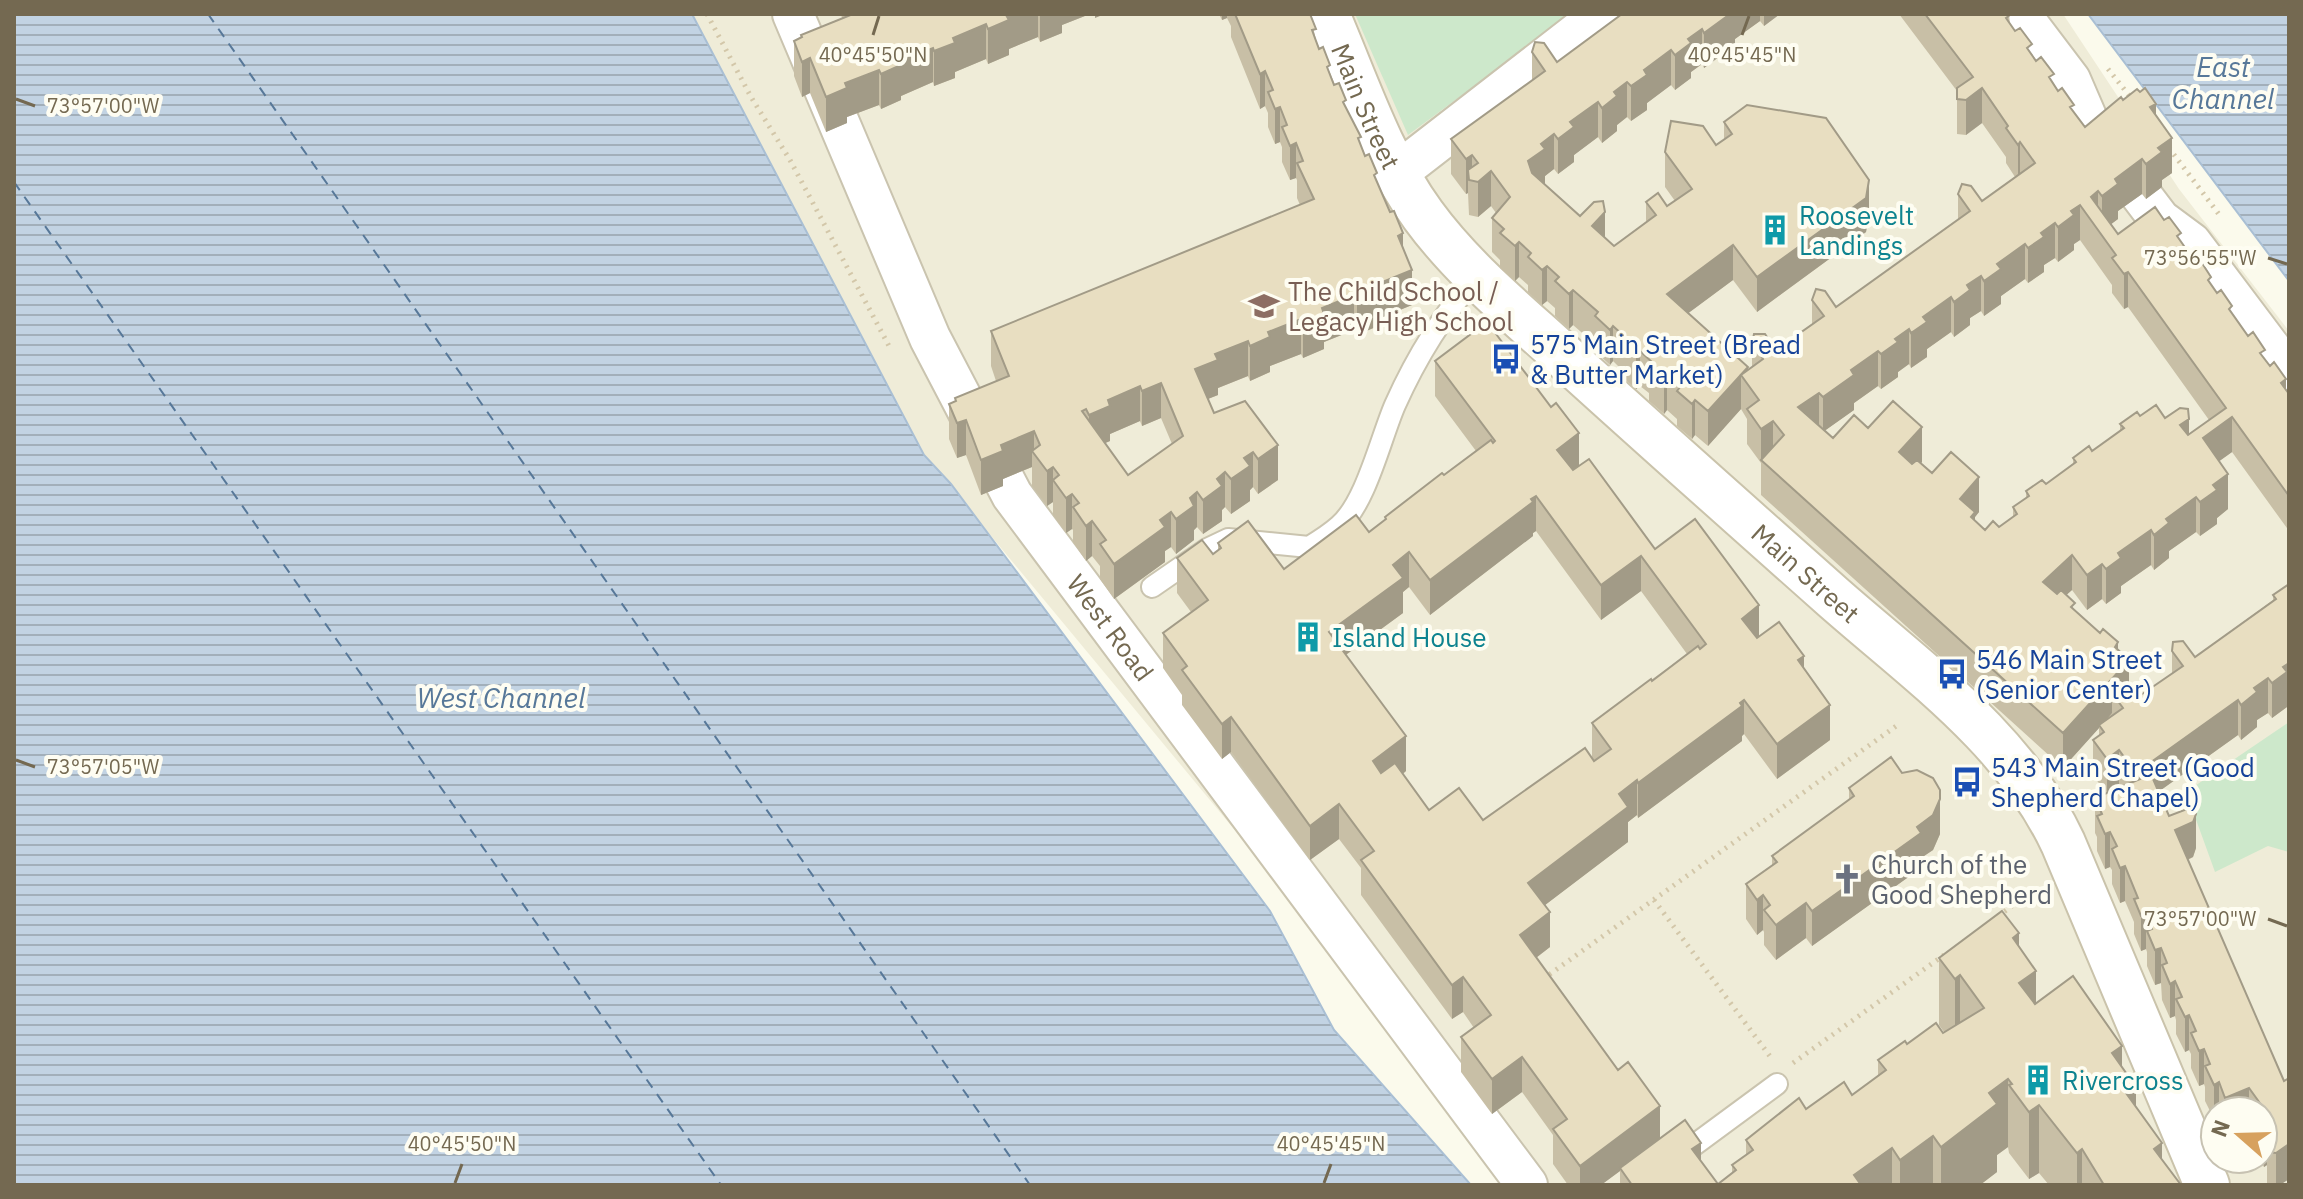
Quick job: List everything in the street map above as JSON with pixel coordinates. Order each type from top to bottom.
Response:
[{"type":"street","name":"West Road","points":[[793,14],[930,338],[1012,495],[1527,1185]]},
{"type":"street","name":"Main Street","points":[[1327,14],[1397,173],[1422,214],[1477,276],[2011,758],[2036,793],[2063,843],[2207,1185]]},
{"type":"street","points":[[1397,173],[1602,14]]},
{"type":"street","points":[[2020,14],[2070,80],[2089,124],[2106,147]]},
{"type":"street","points":[[2141,195],[2160,220],[2191,243],[2289,373]]},
{"type":"lane","points":[[1152,587],[1207,549],[1228,539],[1309,547],[1342,525],[1362,491],[1394,407],[1417,360],[1452,303],[1477,276]]},
{"type":"lane","points":[[1640,1185],[1779,1078]]},
{"type":"path","points":[[2103,62],[2140,111]]},
{"type":"path","points":[[2168,147],[2224,220]]},
{"type":"path","points":[[1530,988],[1899,724]]},
{"type":"path","points":[[1998,916],[2036,889]]},
{"type":"path","points":[[1654,900],[1772,1059]]},
{"type":"path","points":[[1779,1078],[1947,953]]},
{"type":"shaded area","points":[[692,14],[1390,14],[1455,139],[1613,14],[2063,14],[2179,189],[2289,331],[2289,1185],[1529,1185],[924,455]]},
{"type":"green space","points":[[1355,14],[1572,14],[1408,135]]},
{"type":"green space","points":[[2289,722],[2289,852],[2268,846],[2215,872],[2186,792]]},
{"type":"water","name":"West Channel","points":[[14,14],[692,14],[924,455],[951,484],[1270,911],[1334,1030],[1471,1185],[14,1185]]},
{"type":"water","name":"East Channel","points":[[2088,14],[2289,14],[2289,281]]},
{"type":"building","points":[[853,14],[1009,14],[1006,15],[1009,20],[988,29],[986,24],[953,38],[955,43],[899,61],[901,65],[881,74],[879,70],[845,83],[847,88],[826,97],[810,58],[802,62],[794,41],[801,35]]},
{"type":"building","points":[[1235,14],[1310,14],[1316,29],[1312,30],[1319,49],[1323,47],[1334,85],[1339,83],[1346,100],[1343,102],[1361,137],[1358,138],[1365,156],[1369,154],[1377,173],[1374,175],[1403,233],[1398,236],[1412,270],[1375,285],[1378,291],[1357,300],[1354,295],[1322,308],[1324,314],[1303,324],[1301,319],[1268,332],[1270,337],[1250,346],[1248,341],[1215,354],[1218,360],[1195,369],[1214,413],[1245,401],[1278,445],[1258,459],[1253,452],[1244,458],[1250,466],[1231,479],[1225,472],[1217,479],[1222,486],[1203,500],[1197,492],[1190,498],[1194,506],[1176,519],[1171,512],[1160,520],[1165,527],[1114,564],[1100,544],[1106,540],[1092,521],[1086,526],[1073,507],[1079,503],[1072,494],[1066,498],[1053,480],[1059,475],[1053,467],[1047,471],[1032,451],[1040,445],[1034,431],[1001,445],[1003,451],[981,460],[966,420],[957,423],[949,404],[956,401],[955,398],[1009,376],[991,331],[1314,199],[1297,163],[1303,161],[1296,143],[1290,146],[1282,127],[1287,125],[1280,107],[1275,109],[1268,92],[1273,90],[1265,71],[1260,74]],"holes":[[[1161,383],[1183,436],[1128,475],[1082,411],[1086,409],[1089,415],[1110,406],[1108,400],[1140,386],[1142,391]]]},
{"type":"building","name":"Roosevelt Landings","points":[[1622,14],[1730,14],[1704,33],[1702,29],[1688,39],[1691,43],[1675,55],[1671,50],[1644,70],[1647,75],[1631,86],[1627,82],[1614,92],[1617,96],[1602,108],[1598,102],[1570,122],[1574,127],[1558,139],[1554,134],[1541,144],[1545,149],[1528,161],[1532,173],[1580,216],[1594,202],[1603,201],[1605,212],[1592,226],[1614,246],[1656,215],[1646,202],[1658,193],[1667,206],[1692,189],[1665,152],[1671,121],[1703,126],[1716,145],[1732,134],[1724,122],[1747,105],[1826,118],[1869,180],[1866,198],[1757,277],[1733,245],[1667,294],[1748,367],[1708,411],[1695,400],[1692,404],[1677,391],[1680,387],[1667,375],[1664,379],[1649,366],[1652,362],[1640,351],[1636,355],[1621,341],[1625,337],[1613,326],[1610,330],[1595,316],[1598,312],[1573,290],[1569,294],[1555,281],[1559,277],[1547,266],[1542,270],[1528,257],[1531,253],[1519,242],[1515,246],[1500,233],[1504,229],[1492,218],[1510,197],[1491,171],[1478,182],[1469,180],[1468,170],[1478,163],[1472,155],[1466,159],[1451,139],[1545,71],[1532,52],[1535,42],[1544,43],[1557,62]]},
{"type":"building","points":[[1925,14],[2009,14],[2006,18],[2015,31],[2020,28],[2032,44],[2027,48],[2036,61],[2041,57],[2054,74],[2049,77],[2058,91],[2062,88],[2074,105],[2070,107],[2085,127],[2121,97],[2123,100],[2137,89],[2140,92],[2145,88],[2156,104],[2150,107],[2172,138],[2158,148],[2162,152],[2146,164],[2142,159],[2115,179],[2118,184],[2102,196],[2098,191],[2091,197],[2118,234],[2155,207],[2164,220],[2169,217],[2181,233],[2177,236],[2196,263],[2200,260],[2211,277],[2208,280],[2217,293],[2221,290],[2232,306],[2229,309],[2248,336],[2253,332],[2265,350],[2260,353],[2270,366],[2274,362],[2286,379],[2281,383],[2289,394],[2289,496],[2232,417],[2203,438],[2228,474],[2213,485],[2217,490],[2200,502],[2196,497],[2166,519],[2169,523],[2154,535],[2151,530],[2118,553],[2121,558],[2106,569],[2102,564],[2087,575],[2072,555],[2043,582],[2057,594],[2061,590],[2075,603],[2071,607],[2100,633],[2103,629],[2118,642],[2115,647],[2129,660],[2063,733],[1761,460],[1784,435],[1773,421],[1761,429],[1747,409],[1759,400],[1741,375],[1763,359],[1752,343],[1754,334],[1765,334],[1776,350],[1824,316],[1812,300],[1816,289],[1825,291],[1836,307],[1970,211],[1958,194],[1962,184],[1971,186],[1982,201],[2035,163],[2020,142],[2018,145],[1982,88],[1966,100],[1957,99],[1957,88],[1973,77]],"holes":[[[2080,205],[2116,255],[2112,258],[2124,274],[2128,272],[2226,408],[2188,435],[2180,425],[2189,419],[2188,409],[2180,408],[2165,418],[2156,405],[2140,416],[2137,412],[2120,424],[2124,428],[2092,451],[2089,446],[2073,458],[2076,462],[2046,484],[2042,480],[2026,491],[2029,496],[2013,507],[2017,514],[1999,527],[1993,521],[1985,530],[1971,517],[1975,512],[1960,499],[1979,477],[1951,452],[1932,473],[1917,460],[1912,464],[1899,452],[1922,427],[1893,401],[1868,428],[1854,415],[1833,438],[1798,407],[1819,393],[1823,397],[1854,375],[1851,370],[1878,351],[1881,354],[1898,342],[1895,339],[1909,329],[1911,333],[1927,322],[1923,317],[1951,297],[1954,302],[1970,290],[1967,285],[1981,276],[1984,281],[2001,269],[1997,264],[2025,244],[2028,248],[2044,237],[2041,233],[2055,223],[2058,227],[2074,215],[2071,211]]]},
{"type":"building","points":[[1487,322],[1551,407],[1556,403],[1579,433],[1557,450],[1573,470],[1589,459],[1655,549],[1695,519],[1759,605],[1742,619],[1757,638],[1779,622],[1804,656],[1798,660],[1830,705],[1777,744],[1744,700],[1740,703],[1742,706],[1619,794],[1628,807],[1528,883],[1550,912],[1520,935],[1618,1070],[1628,1062],[1660,1106],[1580,1166],[1553,1129],[1567,1119],[1522,1057],[1492,1079],[1461,1037],[1491,1015],[1463,977],[1452,985],[1361,860],[1374,851],[1339,804],[1310,826],[1231,717],[1222,724],[1182,670],[1187,666],[1163,633],[1208,600],[1177,558],[1202,540],[1213,554],[1221,548],[1218,543],[1248,521],[1284,569],[1356,515],[1369,532],[1442,473],[1444,475],[1491,440],[1493,443],[1495,441],[1435,361]],"holes":[[[1536,496],[1601,585],[1641,556],[1706,644],[1700,649],[1698,646],[1592,723],[1611,749],[1594,761],[1585,748],[1483,820],[1459,788],[1429,810],[1395,763],[1381,773],[1373,761],[1406,736],[1329,632],[1403,578],[1393,565],[1409,552],[1430,580],[1533,502],[1531,499]]]},
{"type":"building","points":[[2289,584],[2289,663],[2283,667],[2287,672],[2272,683],[2268,678],[2254,688],[2257,692],[2241,705],[2238,700],[2147,765],[2169,816],[2187,809],[2196,814],[2193,822],[2175,830],[2284,1081],[2289,1078],[2289,1144],[2279,1151],[2279,1095],[2254,1095],[2249,1088],[2224,1095],[2219,1082],[2214,1085],[2205,1066],[2210,1064],[2204,1049],[2199,1051],[2191,1033],[2196,1031],[2189,1015],[2185,1017],[2176,999],[2182,997],[2175,981],[2170,984],[2162,965],[2167,963],[2161,948],[2155,950],[2147,931],[2152,929],[2146,914],[2141,916],[2134,899],[2138,898],[2125,866],[2120,868],[2112,849],[2117,846],[2110,832],[2105,834],[2097,816],[2102,814],[2095,798],[2140,779],[2119,750],[2107,759],[2093,740],[2104,732],[2099,725],[2123,708],[2112,693],[2113,685],[2124,684],[2135,699],[2183,666],[2172,651],[2173,642],[2183,641],[2195,657],[2276,599],[2273,595]]},
{"type":"building","points":[[1891,757],[1902,773],[1917,770],[1933,778],[1940,790],[1940,799],[1933,815],[1917,827],[1921,833],[1812,911],[1806,903],[1776,925],[1764,910],[1770,905],[1763,895],[1757,900],[1746,884],[1777,862],[1772,856],[1854,796],[1849,788]]},
{"type":"building","points":[[2002,911],[2019,933],[2013,938],[2036,971],[2019,983],[2035,1004],[2073,976],[2122,1046],[2112,1053],[2136,1087],[2126,1093],[2162,1143],[2154,1149],[2181,1185],[2104,1185],[2082,1149],[2077,1153],[2039,1105],[2029,1112],[2008,1079],[1989,1093],[1997,1104],[1941,1147],[1933,1136],[1900,1160],[1892,1148],[1854,1175],[1861,1185],[1632,1185],[1620,1168],[1685,1120],[1701,1143],[1692,1149],[1718,1184],[1736,1170],[1732,1165],[1753,1150],[1746,1140],[1799,1098],[1806,1109],[1844,1082],[1852,1095],[1886,1070],[1878,1060],[1905,1041],[1907,1044],[1936,1023],[1943,1033],[1984,1008],[1960,975],[1955,979],[1939,958]]},
{"type":"ferry route","points":[[208,14],[1030,1185]]},
{"type":"ferry route","points":[[14,182],[721,1185]]},
{"type":"place","name":"Roosevelt Landings","points":[[1775,230]]},
{"type":"place","name":"The Child School / Legacy High School","points":[[1264,306]]},
{"type":"place","name":"575 Main Street (Bread & Butter Market)","points":[[1506,359]]},
{"type":"place","name":"Island House","points":[[1308,637]]},
{"type":"place","name":"546 Main Street (Senior Center)","points":[[1952,674]]},
{"type":"place","name":"543 Main Street (Good Shepherd Chapel)","points":[[1967,782]]},
{"type":"place","name":"Church of the Good Shepherd","points":[[1847,879]]},
{"type":"place","name":"Rivercross","points":[[2038,1080]]}]
